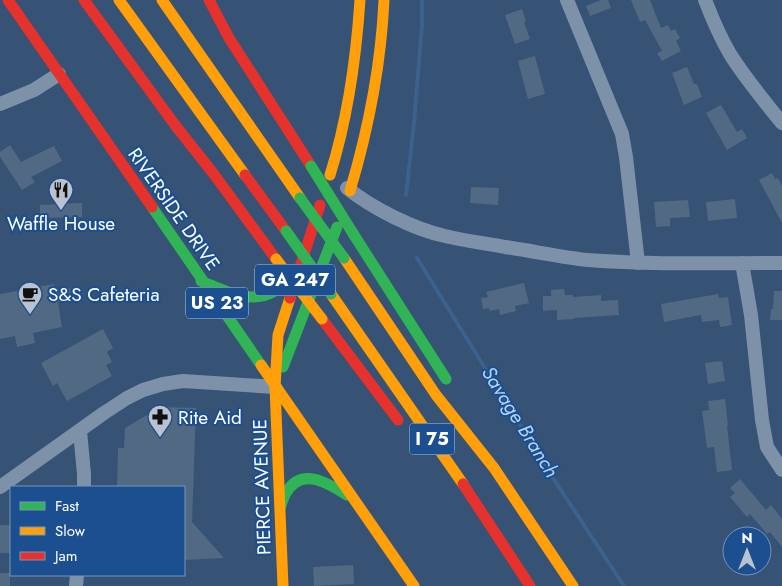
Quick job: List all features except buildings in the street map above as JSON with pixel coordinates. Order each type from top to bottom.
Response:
[{"type":"main road","name":"RIVERSIDE DRIVE","points":[[8,0],[414,586]]},
{"type":"main road","points":[[84,0],[175,125],[406,430]]},
{"type":"main road","name":"I 75","points":[[119,0],[331,294],[457,474],[528,583]]},
{"type":"main road","name":"I 75","points":[[162,0],[344,258],[436,395],[494,468],[573,586]]},
{"type":"main road","points":[[209,0],[229,38],[452,389]]},
{"type":"main road","name":"PIERCE AVENUE","points":[[283,586],[276,387],[278,335],[330,175],[345,122],[354,76],[360,0]]},
{"type":"main road","name":"PIERCE AVENUE","points":[[276,387],[350,191],[363,147],[380,56],[384,0]]},
{"type":"main road","points":[[202,281],[242,297],[261,297],[273,292],[298,272]]},
{"type":"main road","points":[[471,420],[494,468]]},
{"type":"main road","points":[[280,508],[286,493],[292,486],[306,478],[323,480],[352,498]]},
{"type":"main road","points":[[465,508],[528,583]]},
{"type":"street","points":[[567,0],[622,134],[638,263]]},
{"type":"street","points":[[705,0],[718,32],[730,54],[746,78],[782,123]]},
{"type":"street","points":[[0,104],[34,90],[59,74]]},
{"type":"street","points":[[330,175],[376,208],[424,230],[444,236],[578,258],[638,263],[782,263]]},
{"type":"street","points":[[742,263],[751,315],[765,438],[767,447],[782,470]]},
{"type":"street","points":[[0,487],[127,398],[143,390],[183,381],[276,387]]},
{"type":"street","points":[[80,431],[84,486]]},
{"type":"waterway","name":"Savage Branch","points":[[406,195],[414,123],[422,25],[422,0]]},
{"type":"waterway","name":"Savage Branch","points":[[417,258],[553,478],[624,586]]},
{"type":"traffic: fast","points":[[311,166],[354,235]]},
{"type":"traffic: fast","points":[[300,198],[344,258]]},
{"type":"traffic: fast","points":[[152,207],[261,365]]},
{"type":"traffic: fast","points":[[283,367],[337,227]]},
{"type":"traffic: fast","points":[[286,231],[331,294]]},
{"type":"traffic: fast","points":[[354,235],[446,379]]},
{"type":"traffic: fast","points":[[201,281],[237,295],[255,297],[264,296],[280,288],[298,272]]},
{"type":"traffic: fast","points":[[280,508],[285,495],[292,485],[299,480],[315,479],[347,495]]},
{"type":"traffic: slow","points":[[119,0],[245,175]]},
{"type":"traffic: slow","points":[[162,0],[300,198]]},
{"type":"traffic: slow","points":[[330,175],[342,132],[350,89],[360,0]]},
{"type":"traffic: slow","points":[[350,191],[373,96],[380,49],[384,0]]},
{"type":"traffic: slow","points":[[344,258],[436,395],[494,468],[573,586]]},
{"type":"traffic: slow","points":[[276,259],[322,319]]},
{"type":"traffic: slow","points":[[331,294],[463,484]]},
{"type":"traffic: slow","points":[[283,586],[275,387],[278,335],[290,298]]},
{"type":"traffic: slow","points":[[261,365],[414,586]]},
{"type":"traffic: jam","points":[[8,0],[152,207]]},
{"type":"traffic: jam","points":[[84,0],[276,259]]},
{"type":"traffic: jam","points":[[209,0],[229,38],[311,166]]},
{"type":"traffic: jam","points":[[245,175],[286,231]]},
{"type":"traffic: jam","points":[[290,298],[320,205]]},
{"type":"traffic: jam","points":[[322,319],[398,420]]},
{"type":"traffic: jam","points":[[463,484],[530,586]]},
{"type":"place","name":"Waffle House","points":[[61,211]]},
{"type":"place","name":"S&S Cafeteria","points":[[30,315]]},
{"type":"place","name":"Rite Aid","points":[[160,438]]}]
